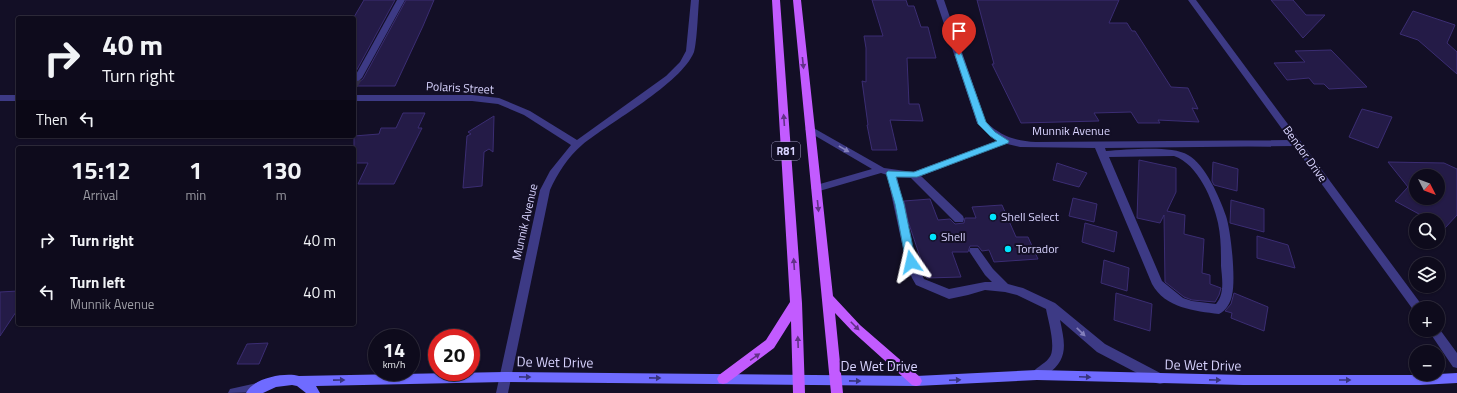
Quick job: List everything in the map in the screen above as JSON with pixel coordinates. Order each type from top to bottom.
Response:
[{"type":"main road","name":"R81","points":[[776,0],[796,303],[799,387]]},
{"type":"main road","name":"R81","points":[[797,0],[838,393]]},
{"type":"main road","points":[[828,298],[856,328],[916,382]]},
{"type":"main road","points":[[723,379],[770,344],[796,303]]},
{"type":"street","points":[[358,78],[400,0]]},
{"type":"street","name":"Munnik Avenue","points":[[502,393],[504,377],[545,190],[553,173],[578,144],[669,78],[683,63],[690,51],[695,0]]},
{"type":"street","name":"Munnik Avenue","points":[[940,0],[982,124],[992,134],[1005,141],[1020,145],[1102,149],[1298,143]]},
{"type":"street","name":"Bendor Drive","points":[[1192,0],[1413,301]]},
{"type":"street","points":[[0,98],[16,98]]},
{"type":"street","name":"Polaris Street","points":[[356,98],[472,98],[499,101],[527,113],[578,144]]},
{"type":"street","points":[[810,129],[886,172],[899,204],[911,262],[916,278],[925,286],[949,294],[968,292],[985,286],[1006,288],[1019,292],[1052,306],[1086,337],[1101,348],[1160,379]]},
{"type":"street","points":[[816,188],[886,172],[914,175],[1005,141]]},
{"type":"street","points":[[1102,149],[1174,153],[1184,156],[1191,162],[1215,200],[1223,221],[1226,243],[1228,294],[1226,302],[1219,309],[1185,305],[1170,297],[1158,284],[1102,149]]},
{"type":"street","points":[[914,175],[959,219]]},
{"type":"street","points":[[974,251],[989,272],[1006,288]]},
{"type":"street","points":[[1038,376],[1053,363],[1058,352],[1052,306]]},
{"type":"street","points":[[1439,337],[1457,363]]},
{"type":"street","name":"De Wet Drive","points":[[257,390],[275,381],[288,379],[300,381],[504,377],[723,379],[799,387],[836,380],[916,382],[1038,376],[1243,380],[1420,380],[1457,378]]},
{"type":"street","points":[[300,381],[309,386],[314,393]]},
{"type":"street","points":[[234,393],[257,390]]},
{"type":"building","points":[[364,0],[395,0],[356,71],[356,16],[355,16]]},
{"type":"building","points":[[406,0],[434,0],[395,86],[356,86],[356,81],[359,82],[363,79]]},
{"type":"building","points":[[872,0],[906,0],[908,6],[914,6],[921,27],[928,27],[936,58],[907,58],[909,104],[919,104],[923,121],[890,120],[897,150],[872,150],[867,125],[862,81],[866,82],[866,48],[864,36],[883,36]]},
{"type":"building","points":[[977,0],[1119,0],[1109,23],[1127,23],[1132,31],[1135,31],[1171,87],[1188,88],[1198,109],[1192,108],[1199,122],[1158,120],[1160,123],[1138,123],[1131,112],[1094,113],[1099,121],[1021,123],[992,64],[994,64]]},
{"type":"building","points":[[1271,0],[1293,0],[1306,15],[1325,15],[1303,38]]},
{"type":"building","points":[[1413,11],[1455,25],[1447,43],[1457,52],[1457,74],[1418,40],[1400,34]]},
{"type":"building","points":[[1331,50],[1367,87],[1329,89],[1324,84],[1314,84],[1309,78],[1287,80],[1274,63],[1305,62],[1295,51]]},
{"type":"building","points":[[1362,109],[1392,117],[1378,148],[1349,137]]},
{"type":"building","points":[[403,113],[425,113],[418,128],[422,128],[394,184],[358,184],[368,163],[356,163],[356,146],[354,146],[354,138],[356,138],[356,136],[379,134],[381,128],[396,128]]},
{"type":"building","points":[[494,116],[493,152],[489,149],[484,152],[482,186],[463,188],[467,136],[471,134],[468,132]]},
{"type":"building","points":[[1139,160],[1176,168],[1176,192],[1167,211],[1185,215],[1184,234],[1204,239],[1202,273],[1210,275],[1210,284],[1221,288],[1215,302],[1192,300],[1184,297],[1165,282],[1164,215],[1160,223],[1137,218]]},
{"type":"building","points":[[1213,162],[1238,169],[1237,191],[1214,185],[1212,181]]},
{"type":"building","points":[[1388,162],[1444,163],[1457,169],[1457,215],[1445,228],[1445,213],[1417,213],[1395,201],[1408,187]]},
{"type":"building","points":[[1057,163],[1087,173],[1079,187],[1053,180]]},
{"type":"building","points":[[1073,198],[1097,204],[1094,222],[1069,216]]},
{"type":"building","points":[[930,199],[938,220],[950,219],[955,224],[964,223],[965,218],[976,218],[972,207],[1002,205],[1016,237],[1028,237],[1038,259],[994,262],[989,250],[982,251],[978,246],[970,246],[968,252],[952,252],[961,277],[927,278],[908,221],[904,201]]},
{"type":"building","points":[[1231,200],[1264,209],[1264,232],[1230,223]]},
{"type":"building","points":[[1085,223],[1117,232],[1114,252],[1082,242]]},
{"type":"building","points":[[1257,236],[1288,245],[1295,268],[1257,258]]},
{"type":"building","points":[[1104,260],[1129,268],[1127,291],[1101,283]]},
{"type":"building","points":[[16,291],[16,312],[0,336],[0,292]]},
{"type":"building","points":[[1116,293],[1152,304],[1150,331],[1114,320]]},
{"type":"building","points":[[1234,293],[1268,307],[1264,331],[1231,318],[1232,313],[1225,311],[1231,304]]},
{"type":"building","points":[[268,343],[259,364],[237,364],[247,344]]},
{"type":"tunnel","points":[[356,82],[358,78]]},
{"type":"place","name":"Shell Select","points":[[993,217]]},
{"type":"place","name":"Shell","points":[[933,237]]},
{"type":"place","name":"Torrador","points":[[1008,249]]},
{"type":"route","points":[[911,262],[891,173],[914,175],[1005,141],[992,134],[982,124],[959,55]]}]
